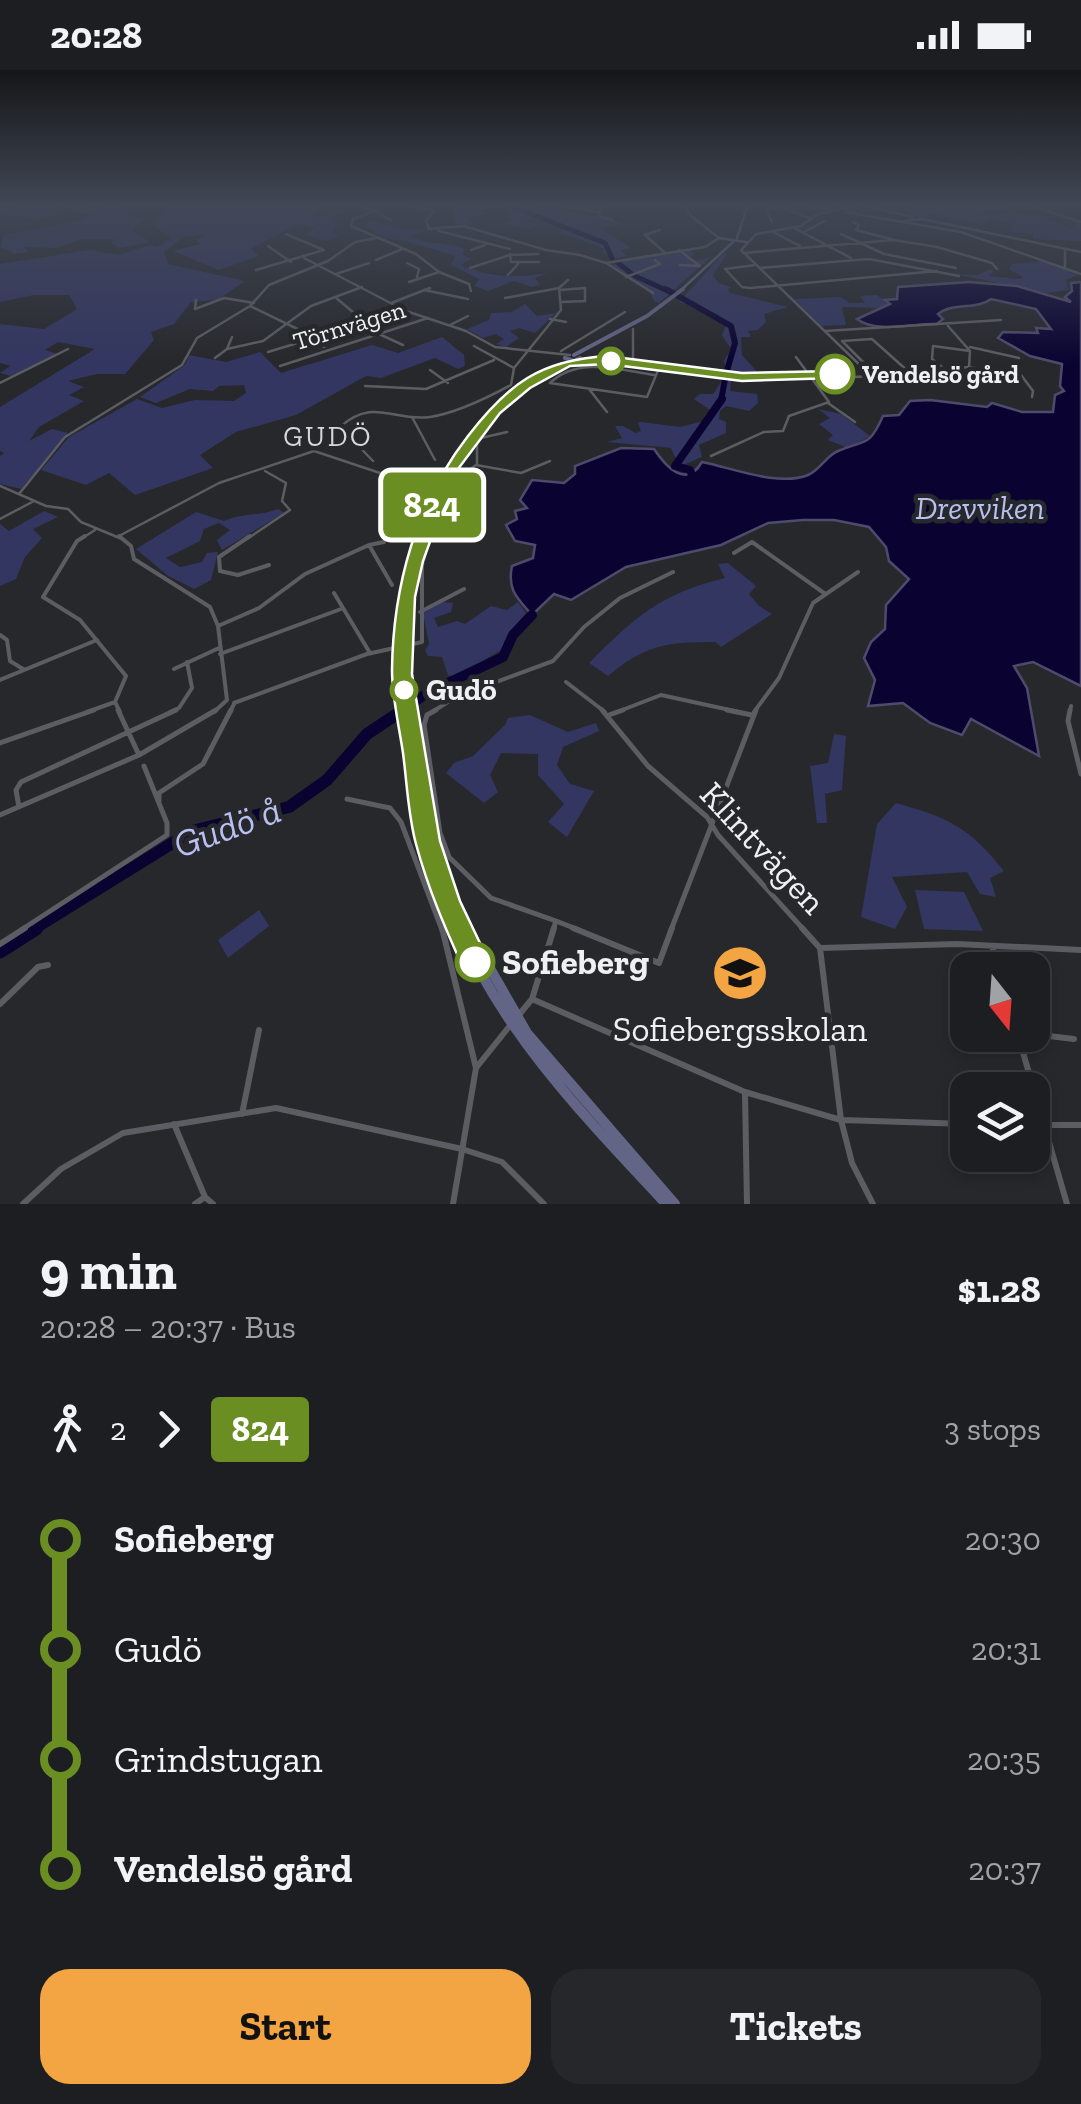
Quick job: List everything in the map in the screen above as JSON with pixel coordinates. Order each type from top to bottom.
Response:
[{"type":"main road","points":[[666,1204],[547,1072],[475,962],[427,841],[409,716],[406,597],[435,498],[463,448],[495,410],[554,368],[673,298],[716,257]]},
{"type":"main road","points":[[514,1021],[675,1204]]},
{"type":"street","points":[[284,257],[291,262]]},
{"type":"street","points":[[19,494],[66,437],[182,365],[197,338],[252,304],[270,285],[329,257]]},
{"type":"street","points":[[376,260],[383,257]]},
{"type":"street","points":[[421,257],[439,272],[469,284],[472,291]]},
{"type":"street","points":[[470,268],[504,257]]},
{"type":"street","points":[[510,257],[511,262],[518,264],[540,262]]},
{"type":"street","points":[[581,257],[606,263],[653,293]]},
{"type":"street","points":[[606,263],[638,257]]},
{"type":"street","points":[[680,265],[700,266],[688,257]]},
{"type":"street","points":[[747,257],[868,370]]},
{"type":"street","points":[[850,257],[854,260]]},
{"type":"street","points":[[899,257],[956,268]]},
{"type":"street","points":[[965,257],[997,268]]},
{"type":"street","points":[[1034,257],[1081,274]]},
{"type":"street","points":[[1064,267],[1065,257]]},
{"type":"street","points":[[256,270],[304,258],[390,303],[495,347],[558,352],[589,362],[742,377],[868,370],[912,374],[970,367],[1021,375],[1033,391],[1032,397]]},
{"type":"street","points":[[626,277],[652,270],[660,264],[655,260]]},
{"type":"street","points":[[937,271],[742,287],[725,268],[854,260],[937,271],[959,276]]},
{"type":"street","points":[[336,274],[368,262]]},
{"type":"street","points":[[407,263],[418,269],[417,278]]},
{"type":"street","points":[[508,275],[518,264]]},
{"type":"street","points":[[409,282],[439,272]]},
{"type":"street","points":[[447,282],[455,279]]},
{"type":"street","points":[[373,460],[340,427],[343,423],[358,411],[412,417],[441,415],[511,385],[514,368],[561,310],[560,289],[568,280]]},
{"type":"street","points":[[215,358],[227,349],[260,342],[311,306],[362,287]]},
{"type":"street","points":[[390,303],[430,288]]},
{"type":"street","points":[[505,298],[585,288],[584,300],[561,302]]},
{"type":"street","points":[[424,290],[448,298],[457,294],[468,299]]},
{"type":"street","points":[[335,297],[362,323],[403,345]]},
{"type":"street","points":[[196,300],[194,310],[224,298],[252,304],[312,336],[326,349]]},
{"type":"street","points":[[558,352],[626,312]]},
{"type":"street","points":[[450,325],[468,316]]},
{"type":"street","name":"Törnvägen","points":[[280,366],[428,318]]},
{"type":"street","points":[[550,319],[566,322]]},
{"type":"street","points":[[825,331],[1001,320]]},
{"type":"street","points":[[268,352],[362,323]]},
{"type":"street","points":[[948,326],[969,349],[970,367]]},
{"type":"street","points":[[633,329],[633,364]]},
{"type":"street","points":[[227,349],[232,337]]},
{"type":"street","points":[[868,370],[842,343],[872,340],[912,374]]},
{"type":"street","points":[[474,346],[514,368]]},
{"type":"street","points":[[942,368],[932,359],[933,346],[1019,358]]},
{"type":"street","points":[[0,383],[68,349]]},
{"type":"street","points":[[796,357],[812,375],[828,404],[856,422]]},
{"type":"street","points":[[365,386],[426,389],[494,360]]},
{"type":"street","points":[[550,384],[556,375],[583,368],[654,375]]},
{"type":"street","points":[[544,382],[647,397],[659,368]]},
{"type":"street","points":[[430,370],[448,382]]},
{"type":"street","points":[[589,389],[606,412]]},
{"type":"street","points":[[711,456],[726,453],[764,432],[783,431],[790,416],[828,404]]},
{"type":"street","points":[[412,417],[434,460]]},
{"type":"street","points":[[476,465],[480,438],[507,432]]},
{"type":"street","points":[[119,536],[219,483],[314,451],[413,484]]},
{"type":"street","points":[[0,815],[139,755],[231,702],[370,653],[418,644],[425,635],[420,612],[422,564],[432,524],[448,485],[476,465],[522,473],[550,461]]},
{"type":"street","points":[[262,470],[286,483],[282,501],[290,510],[219,557],[220,570],[238,575],[269,565]]},
{"type":"street","points":[[0,487],[68,509],[96,529],[119,536],[130,546],[134,560],[210,607],[218,626],[219,651],[231,702],[203,764],[167,785],[159,793],[159,806]]},
{"type":"street","points":[[0,519],[34,501]]},
{"type":"street","points":[[432,524],[470,526]]},
{"type":"street","points":[[96,529],[76,542],[43,597],[71,613],[97,640],[106,660],[126,676],[116,702],[139,755]]},
{"type":"street","points":[[218,626],[259,608],[305,574],[384,542]]},
{"type":"street","points":[[734,553],[752,542],[825,595]]},
{"type":"street","points":[[369,545],[392,585]]},
{"type":"street","points":[[672,572],[620,598],[584,627],[564,652],[542,665],[456,697],[428,715],[424,725],[440,834],[449,857],[491,898],[659,963],[752,716],[779,678],[804,616],[825,595],[858,572]]},
{"type":"street","points":[[420,612],[464,589]]},
{"type":"street","points":[[334,593],[345,616],[357,623],[370,653]]},
{"type":"street","points":[[174,670],[341,608]]},
{"type":"street","points":[[0,635],[6,640],[10,661],[24,670]]},
{"type":"street","points":[[0,680],[97,640]]},
{"type":"street","points":[[19,807],[16,790],[21,782],[179,708],[192,688],[187,662]]},
{"type":"street","name":"Klintvägen","points":[[566,682],[609,716],[648,766],[712,825],[820,948],[841,1120],[852,1162],[873,1204]]},
{"type":"street","points":[[609,716],[661,694],[752,716]]},
{"type":"street","points":[[0,743],[116,702]]},
{"type":"street","points":[[1071,706],[1068,720],[1081,774]]},
{"type":"street","points":[[219,710],[228,712]]},
{"type":"street","points":[[0,944],[167,835],[167,822],[144,766]]},
{"type":"street","points":[[347,799],[390,808],[402,822],[450,950],[476,1068],[453,1204]]},
{"type":"street","points":[[476,1068],[532,999],[556,921]]},
{"type":"street","points":[[992,946],[994,952]]},
{"type":"street","points":[[820,948],[992,946],[1081,950]]},
{"type":"street","points":[[0,1004],[38,967],[48,964]]},
{"type":"street","points":[[532,999],[745,1092],[841,1120],[950,1123]]},
{"type":"street","points":[[242,1114],[259,1030]]},
{"type":"street","points":[[1050,1036],[1074,1039]]},
{"type":"street","points":[[745,1092],[747,1204]]},
{"type":"street","points":[[24,1204],[61,1169],[123,1132],[276,1108],[462,1148],[502,1162],[544,1204]]},
{"type":"street","points":[[174,1124],[206,1196],[214,1204]]},
{"type":"street","points":[[1050,1126],[1081,1126]]},
{"type":"street","points":[[1050,1147],[1066,1204]]},
{"type":"street","points":[[195,1204],[206,1196]]},
{"type":"shaded area","points":[[45,257],[166,257],[168,264],[245,281],[217,300],[191,302],[174,324],[151,332],[154,340],[125,374],[97,374],[68,381],[84,387],[69,395],[84,401],[39,427],[29,441],[52,429],[68,433],[21,489],[0,484],[0,456],[4,453],[0,451],[0,407],[95,349],[58,342],[45,350],[58,354],[11,376],[0,373],[10,366],[0,363],[0,324],[44,329],[77,309],[69,295],[34,295],[0,302],[0,264]]},
{"type":"shaded area","points":[[187,257],[256,257],[218,270]]},
{"type":"shaded area","points":[[455,257],[468,257],[472,259],[460,265],[483,272],[504,276],[548,273],[535,278],[540,285],[532,287],[514,281],[488,291],[474,286],[479,279],[451,265]]},
{"type":"shaded area","points":[[690,257],[697,261],[711,257],[659,303],[650,292],[610,266],[618,261]]},
{"type":"shaded area","points":[[720,257],[725,257],[713,275],[718,283],[731,287],[730,293],[788,307],[764,314],[766,322],[758,330],[748,331],[751,337],[741,337],[742,355],[760,375],[728,375],[724,361],[731,349],[722,335],[726,325],[717,314],[679,302]]},
{"type":"shaded area","points":[[1044,261],[1078,275],[1066,280],[1069,290],[1047,293],[955,274],[978,275],[990,269],[994,271],[989,276],[1020,279],[1023,277],[1009,269],[1012,264]]},
{"type":"shaded area","points":[[877,295],[887,303],[881,308],[842,307],[846,325],[822,326],[794,299],[841,297],[849,303],[865,303],[860,296]]},
{"type":"shaded area","points":[[525,304],[537,316],[556,313],[535,333],[519,328],[510,331],[519,338],[506,347],[496,344],[504,339],[495,334],[483,338],[467,329],[489,320],[491,313],[512,312]]},
{"type":"shaded area","points":[[442,337],[464,355],[465,366],[458,369],[435,358],[381,378],[366,376],[296,415],[236,432],[200,455],[213,468],[135,495],[109,473],[86,485],[41,470],[69,437],[137,399],[162,408],[195,400],[234,401],[246,393],[244,385],[219,386],[213,391],[190,389],[156,403],[140,397],[185,365],[189,355],[226,362],[260,352],[281,373],[372,345],[398,353]]},
{"type":"shaded area","points":[[723,379],[731,380],[730,391],[757,394],[758,403],[749,411],[726,406],[720,411],[719,419],[726,422],[726,433],[699,445],[702,457],[683,465],[678,464],[671,448],[607,442],[622,438],[615,426],[636,433],[641,431],[641,422],[680,427],[708,420],[713,412],[694,399],[700,394],[713,394]]},
{"type":"shaded area","points":[[818,409],[841,414],[870,436],[848,448],[828,440],[833,435],[819,424],[830,418]]},
{"type":"shaded area","points":[[278,509],[284,513],[222,550],[217,540],[230,530],[219,523],[204,529],[200,541],[166,558],[180,567],[202,562],[207,553],[218,552],[211,580],[194,589],[167,575],[136,549],[196,512],[224,521]]},
{"type":"shaded area","points":[[44,511],[58,517],[33,529],[42,538],[25,557],[16,579],[0,586],[0,524],[9,531]]},
{"type":"shaded area","points":[[728,563],[756,586],[749,594],[772,614],[721,647],[716,642],[658,647],[634,657],[608,676],[589,663],[650,609],[702,584],[725,578],[718,564]]},
{"type":"shaded area","points":[[443,602],[453,603],[451,612],[434,618],[438,627],[457,621],[465,624],[491,606],[507,610],[518,602],[526,613],[507,635],[503,649],[454,677],[448,675],[442,657],[428,656],[425,650],[429,644],[423,613]]},
{"type":"shaded area","points":[[530,715],[568,732],[596,723],[599,731],[563,747],[557,765],[570,784],[594,791],[567,837],[548,822],[564,804],[538,775],[538,754],[501,753],[490,775],[498,792],[484,803],[446,773],[454,763],[473,756],[508,718]]},
{"type":"shaded area","points":[[834,734],[846,736],[842,790],[825,794],[827,823],[817,823],[810,766],[828,763]]},
{"type":"shaded area","points":[[896,803],[957,826],[980,844],[1004,871],[990,878],[996,897],[980,894],[967,872],[892,877],[907,907],[895,929],[861,917],[877,824]]},
{"type":"shaded area","points":[[915,890],[964,892],[983,931],[924,929]]},
{"type":"shaded area","points":[[259,910],[269,926],[228,958],[218,940]]},
{"type":"water","name":"Drevviken","points":[[969,282],[1017,286],[1071,302],[1065,297],[1072,291],[1071,283],[1081,282],[1081,686],[1033,662],[1014,666],[1027,688],[1039,756],[971,719],[962,735],[930,723],[903,703],[868,706],[875,680],[864,658],[871,642],[885,629],[886,605],[909,579],[889,561],[886,547],[869,527],[834,520],[768,523],[721,545],[626,567],[571,600],[554,594],[532,615],[518,598],[512,588],[512,566],[533,558],[535,545],[515,541],[506,525],[517,519],[515,511],[527,508],[520,500],[532,480],[564,483],[575,474],[575,466],[621,448],[654,449],[670,468],[683,474],[696,470],[702,462],[769,478],[796,478],[812,473],[834,453],[866,441],[883,416],[899,415],[910,401],[987,407],[992,403],[1022,412],[1053,412],[1055,395],[1064,391],[1060,386],[1062,364],[1030,356],[998,338],[1003,332],[1038,333],[1036,328],[1051,329],[1036,309],[991,299],[944,310],[938,314],[943,319],[937,324],[885,327],[857,319],[890,304],[885,300],[897,299],[898,287]]},
{"type":"waterway","points":[[618,263],[632,274]]},
{"type":"waterway","points":[[635,276],[670,292]]},
{"type":"waterway","points":[[665,289],[673,293]]},
{"type":"waterway","points":[[678,296],[731,326],[735,343],[726,374]]},
{"type":"waterway","points":[[721,400],[725,379]]},
{"type":"waterway","points":[[692,475],[690,470],[675,466],[721,400]]},
{"type":"waterway","name":"Gudö å","points":[[399,712],[429,692],[503,657],[513,635],[532,615]]},
{"type":"waterway","name":"Gudö å","points":[[32,930],[192,831],[289,807],[327,780],[367,734],[403,710]]},
{"type":"waterway","name":"Gudö å","points":[[0,951],[36,928]]},
{"type":"bus line","name":"824","points":[[475,962],[448,906],[427,841],[402,674],[406,597],[414,561],[448,472],[479,426],[495,410],[525,385],[567,362],[607,360],[718,376],[835,374]]},
{"type":"place","name":"Vendelsö gård","points":[[835,374]]},
{"type":"place","name":"Gudö","points":[[404,690]]},
{"type":"place","name":"Sofieberg","points":[[475,962]]},
{"type":"place","name":"Sofiebergsskolan","points":[[740,973]]},
{"type":"district","name":"GUDÖ","points":[[328,436]]}]
